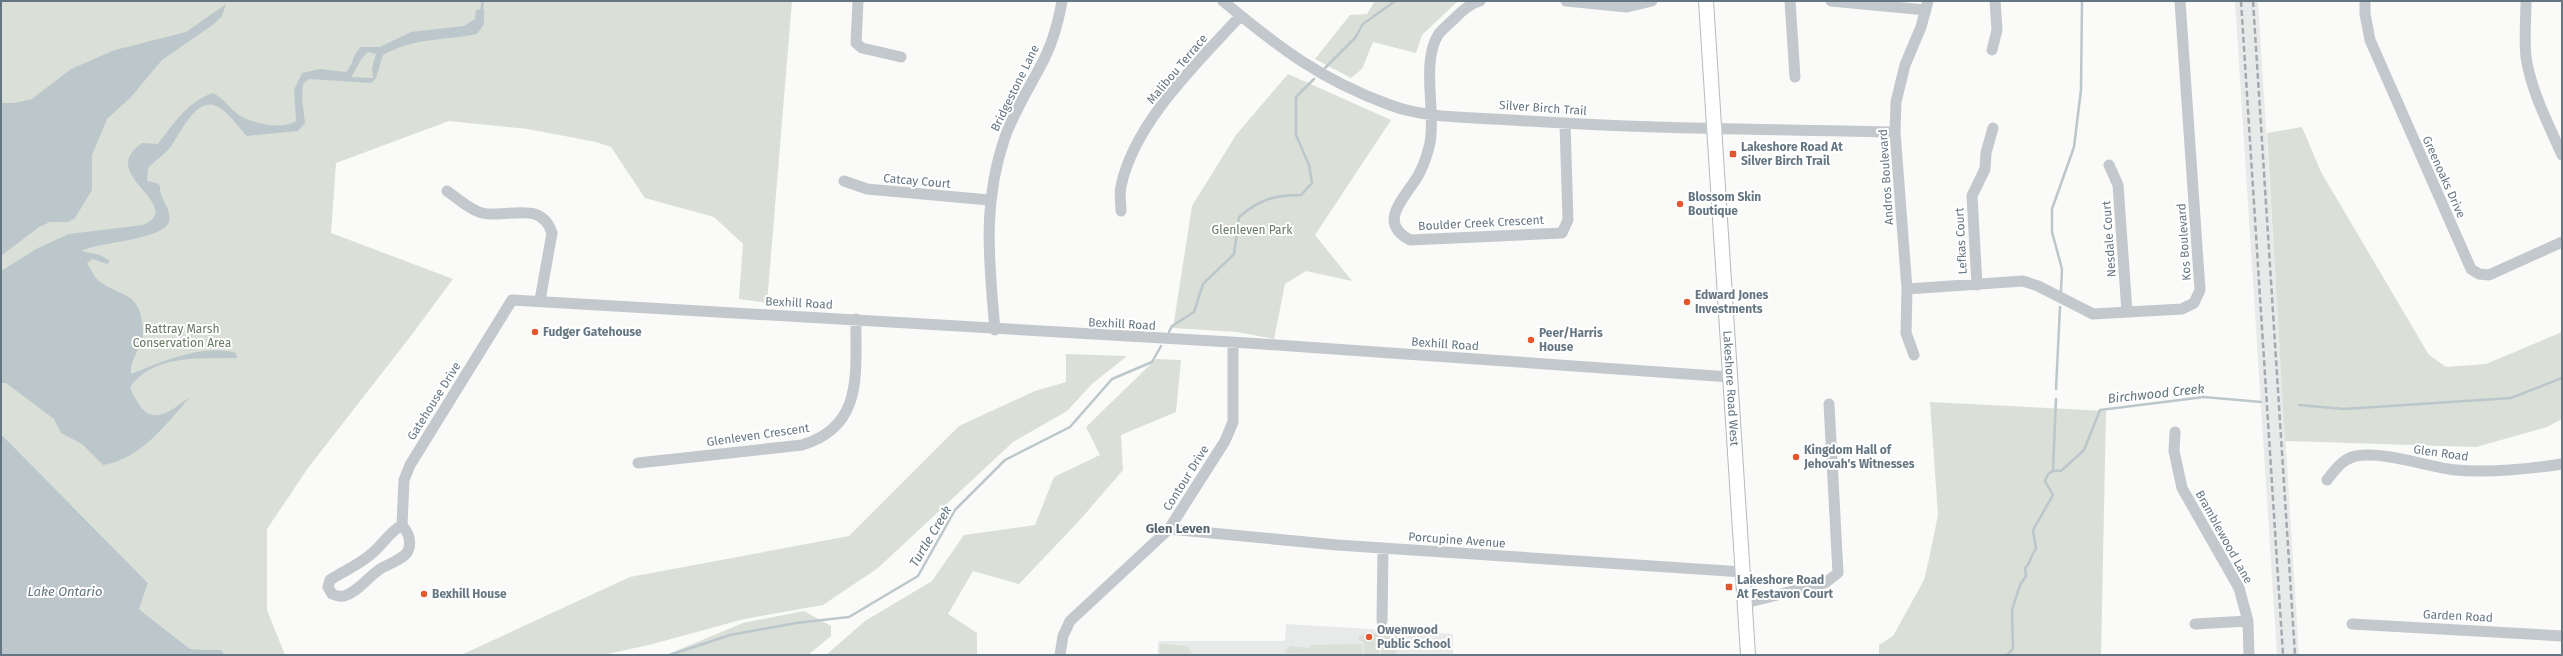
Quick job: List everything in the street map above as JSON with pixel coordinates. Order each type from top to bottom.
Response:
[{"type":"main road","name":"Lakeshore Road West","points":[[1706,1],[1748,655]]},
{"type":"street","points":[[858,1],[856,43],[862,48],[901,56]]},
{"type":"street","name":"Bridgestone Lane","points":[[995,330],[990,274],[989,200],[1005,137],[1027,89],[1048,50],[1056,30],[1062,1]]},
{"type":"street","name":"Silver Birch Trail","points":[[1222,1],[1297,60],[1334,82],[1392,106],[1433,114],[1565,124],[1895,132]]},
{"type":"street","points":[[1433,114],[1431,53],[1438,34],[1459,14],[1480,1]]},
{"type":"street","points":[[1566,1],[1627,6],[1652,1]]},
{"type":"street","points":[[1790,1],[1795,77]]},
{"type":"street","points":[[1831,1],[1927,5]]},
{"type":"street","points":[[1992,50],[1997,30],[1995,1]]},
{"type":"street","name":"Kos Boulevard","points":[[1907,289],[2022,281],[2038,286],[2093,314],[2182,309],[2194,302],[2200,290],[2180,1]]},
{"type":"street","name":"Greenoaks Drive","points":[[2365,1],[2365,14],[2370,40],[2471,269],[2479,274],[2489,275],[2562,242]]},
{"type":"street","points":[[2526,1],[2526,51],[2531,77],[2538,101],[2562,155]]},
{"type":"street","name":"Andros Boulevard","points":[[1914,355],[1906,333],[1907,289],[1895,132],[1899,85],[1927,5]]},
{"type":"street","name":"Malibou Terrace","points":[[1121,211],[1120,188],[1128,166],[1152,118],[1181,82],[1240,16]]},
{"type":"street","name":"Boulder Creek Crescent","points":[[1433,114],[1430,144],[1420,172],[1394,215],[1394,226],[1398,233],[1410,240],[1562,233],[1568,220],[1565,124]]},
{"type":"street","name":"Lefkas Court","points":[[1976,285],[1972,196],[1985,169],[1986,153],[1993,128]]},
{"type":"street","name":"Nesdale Court","points":[[2109,165],[2118,185],[2127,312]]},
{"type":"street","name":"Catcay Court","points":[[844,181],[867,189],[989,200]]},
{"type":"street","points":[[447,191],[479,212],[495,215],[540,214],[549,223],[552,233],[548,266],[540,300]]},
{"type":"street","name":"Bexhill Road","points":[[512,300],[540,300],[856,319],[995,330],[1233,344],[1730,378]]},
{"type":"street","name":"Gatehouse Drive","points":[[402,525],[394,529],[382,546],[369,556],[330,580],[328,587],[332,594],[345,596],[379,570],[405,556],[410,540],[407,531],[402,525],[404,480],[410,465],[512,300]]},
{"type":"street","name":"Glenleven Crescent","points":[[638,463],[802,445],[821,439],[833,430],[846,416],[852,399],[855,382],[856,319]]},
{"type":"street","name":"Contour Drive","points":[[1060,655],[1063,636],[1070,621],[1170,529],[1230,432],[1233,422],[1233,344]]},
{"type":"street","points":[[1745,603],[1826,584],[1838,573],[1829,404]]},
{"type":"street","name":"Bramblewood Lane","points":[[2174,432],[2174,451],[2182,488],[2239,588],[2248,621],[2249,655]]},
{"type":"street","name":"Glen Road","points":[[2327,480],[2343,460],[2356,456],[2400,460],[2456,470],[2493,471],[2562,464]]},
{"type":"street","name":"Porcupine Avenue","points":[[1170,529],[1383,548],[1743,572]]},
{"type":"street","points":[[1382,621],[1383,548]]},
{"type":"street","points":[[2195,624],[2248,621]]},
{"type":"street","name":"Garden Road","points":[[2352,624],[2562,636]]},
{"type":"shaded area","points":[[2235,1],[2258,1],[2299,655],[2277,655]]},
{"type":"shaded area","name":"Owenwood Public School","points":[[1286,624],[1453,634],[1453,655],[1158,655],[1158,641],[1285,641]]},
{"type":"green space","name":"Rattray Marsh Conservation Area","points":[[1,1],[792,1],[767,303],[739,299],[743,244],[714,217],[645,198],[611,147],[596,142],[528,129],[449,121],[336,163],[331,233],[453,279],[308,468],[267,529],[267,610],[285,655],[225,655],[221,650],[190,649],[139,609],[148,583],[1,434]]},
{"type":"green space","points":[[1375,1],[1458,1],[1422,35],[1416,53],[1373,42],[1362,69],[1351,78],[1315,59],[1350,15],[1367,14]]},
{"type":"green space","name":"Glenleven Park","points":[[1288,74],[1391,120],[1315,235],[1352,281],[1306,271],[1285,284],[1274,339],[1237,332],[1173,328],[1192,206],[1236,135]]},
{"type":"green space","points":[[2302,127],[2321,172],[2429,355],[2446,367],[2486,364],[2562,332],[2562,419],[2547,427],[2476,447],[2285,441],[2267,133]]},
{"type":"green space","points":[[1066,354],[1127,356],[1092,384],[1067,411],[1013,442],[878,568],[823,605],[744,619],[649,645],[602,655],[461,655],[630,577],[849,536],[959,426],[1035,391],[1066,382]]},
{"type":"green space","points":[[1156,359],[1181,360],[1176,412],[1121,435],[1123,470],[1079,521],[1019,584],[973,571],[948,614],[977,633],[977,655],[826,655],[865,621],[932,581],[964,535],[1035,525],[1054,477],[1100,455],[1086,427]]},
{"type":"green space","points":[[1930,402],[2106,411],[2101,655],[1879,655],[1879,645],[1893,636],[1924,580],[1938,515]]},
{"type":"green space","points":[[804,611],[831,626],[831,636],[808,655],[666,655],[743,623]]},
{"type":"green space","points":[[1367,633],[1380,634],[1380,652],[1377,655],[1364,655],[1363,641],[1359,641],[1359,636]]},
{"type":"green space","points":[[1382,634],[1397,635],[1396,655],[1381,655]]},
{"type":"green space","points":[[1160,644],[1188,646],[1193,655],[1159,655]]},
{"type":"green space","points":[[1362,644],[1362,655],[1284,653],[1290,646],[1310,648],[1310,645]]},
{"type":"water","points":[[226,4],[222,16],[214,24],[162,60],[131,97],[107,119],[92,155],[92,190],[75,218],[68,222],[50,222],[39,227],[1,256],[1,103],[14,103],[32,99],[71,69],[115,50],[186,32]]},
{"type":"water","points":[[484,9],[484,24],[477,34],[418,42],[395,49],[383,55],[376,78],[371,83],[309,79],[303,84],[302,99],[305,123],[298,131],[247,136],[223,110],[218,107],[206,105],[199,108],[187,121],[169,149],[148,168],[147,181],[157,183],[160,186],[161,195],[169,212],[169,221],[165,227],[156,232],[130,240],[101,245],[81,251],[100,255],[110,261],[107,264],[93,259],[87,263],[99,281],[129,297],[138,308],[141,317],[143,336],[132,363],[131,374],[169,359],[197,352],[210,350],[236,353],[237,358],[193,359],[165,363],[152,368],[140,376],[130,387],[140,406],[152,415],[158,415],[172,410],[190,397],[162,429],[141,448],[129,456],[103,465],[82,444],[61,433],[54,419],[6,383],[1,383],[1,271],[38,248],[69,234],[143,225],[153,218],[155,210],[152,202],[131,174],[128,164],[131,154],[140,144],[158,144],[189,107],[196,101],[213,93],[221,98],[239,115],[252,121],[268,125],[290,124],[296,121],[294,90],[302,73],[320,69],[346,72],[349,69],[356,53],[361,47],[380,47],[411,32],[464,26],[475,19],[476,10]],"holes":[[[368,52],[376,54],[372,68],[373,78],[351,77],[360,61]]]},
{"type":"water","name":"Lake Ontario","points":[[1,434],[148,583],[139,609],[190,649],[221,650],[225,655],[1,655]]},
{"type":"waterway","points":[[481,12],[483,1]]},
{"type":"waterway","name":"Turtle Creek","points":[[1325,68],[1355,38],[1363,24],[1395,1]]},
{"type":"waterway","points":[[2061,291],[2062,269],[2052,232],[2052,209],[2074,147],[2081,90],[2082,1]]},
{"type":"waterway","name":"Turtle Creek","points":[[1169,332],[1172,326],[1194,312],[1203,284],[1234,254],[1239,217],[1254,206],[1268,199],[1301,195],[1312,183],[1309,165],[1296,135],[1296,97],[1314,79]]},
{"type":"waterway","points":[[2056,389],[2060,307]]},
{"type":"waterway","name":"Turtle Creek","points":[[670,655],[730,635],[796,623],[849,617],[918,576],[955,510],[1005,460],[1070,427],[1112,379],[1152,362],[1161,346]]},
{"type":"waterway","name":"Birchwood Creek","points":[[2299,405],[2344,409],[2511,398],[2562,378]]},
{"type":"waterway","name":"Birchwood Creek","points":[[2007,655],[2013,649],[2012,610],[2020,585],[2026,576],[2025,568],[2036,549],[2033,530],[2053,495],[2045,481],[2046,478],[2050,472],[2061,471],[2084,450],[2100,410],[2204,397],[2261,402]]},
{"type":"waterway","points":[[2053,470],[2056,399]]},
{"type":"railway","points":[[2241,1],[2283,655]]},
{"type":"railway","points":[[2253,1],[2295,655]]},
{"type":"place","name":"Lakeshore Road At Silver Birch Trail","points":[[1733,154]]},
{"type":"place","name":"Blossom Skin Boutique","points":[[1680,204]]},
{"type":"place","name":"Edward Jones Investments","points":[[1687,302]]},
{"type":"place","name":"Fudger Gatehouse","points":[[535,332]]},
{"type":"place","name":"Peer/Harris House","points":[[1531,340]]},
{"type":"place","name":"Kingdom Hall of Jehovah's Witnesses","points":[[1796,457]]},
{"type":"place","name":"Lakeshore Road At Festavon Court","points":[[1729,587]]},
{"type":"place","name":"Bexhill House","points":[[424,594]]},
{"type":"place","name":"Owenwood Public School","points":[[1369,637]]},
{"type":"district","name":"Glen Leven","points":[[1178,528]]}]
